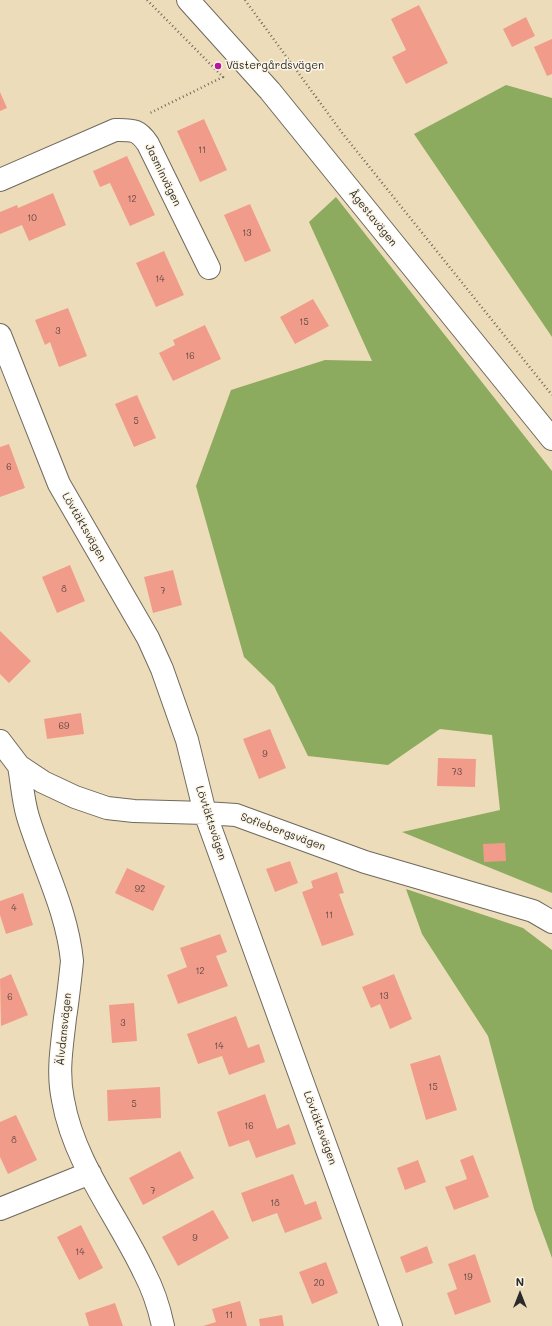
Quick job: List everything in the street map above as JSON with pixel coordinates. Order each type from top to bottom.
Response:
[{"type":"street","name":"Ågestavägen","points":[[188,0],[270,91],[552,439]]},
{"type":"street","points":[[0,180],[116,130],[130,130]]},
{"type":"street","name":"Jasminvägen","points":[[130,130],[142,134],[148,144],[209,268]]},
{"type":"street","name":"Lövtäktsvägen","points":[[0,335],[59,484],[148,638],[162,669],[188,740],[206,813],[391,1326]]},
{"type":"street","name":"Sofiebergsvägen","points":[[0,741],[19,766],[43,782],[75,797],[107,808],[134,811],[236,815],[365,862],[533,911],[552,922]]},
{"type":"street","name":"Älvdansvägen","points":[[19,766],[27,816],[63,915],[71,946],[72,961],[60,1054],[62,1100],[74,1139],[90,1173],[145,1272],[158,1304],[163,1326]]},
{"type":"street","points":[[0,1209],[90,1173]]},
{"type":"path","points":[[130,130],[147,114],[223,77],[147,0]]},
{"type":"path","points":[[246,0],[343,134],[552,395]]},
{"type":"green space","points":[[506,85],[552,98],[552,337],[414,134]]},
{"type":"green space","points":[[336,197],[552,471],[552,893],[402,832],[500,810],[492,735],[440,729],[388,765],[308,756],[274,686],[244,657],[196,486],[231,390],[325,360],[372,361],[309,222]]},
{"type":"green space","points":[[406,889],[523,928],[552,950],[552,1258],[534,1209],[488,1036],[422,934]]},
{"type":"building","points":[[419,5],[448,63],[406,84],[392,57],[406,50],[391,19]]},
{"type":"building","points":[[526,17],[535,36],[512,47],[503,29]]},
{"type":"building","points":[[552,39],[552,74],[547,76],[534,47]]},
{"type":"building","points":[[0,92],[7,108],[0,111]]},
{"type":"building","points":[[204,119],[227,170],[200,182],[177,131]]},
{"type":"building","points":[[127,156],[155,215],[130,226],[110,183],[100,187],[93,171]]},
{"type":"building","points":[[53,193],[66,225],[29,241],[22,225],[0,234],[0,212],[17,205],[18,208]]},
{"type":"building","points":[[250,204],[271,251],[245,262],[224,215]]},
{"type":"building","points":[[164,251],[184,295],[156,307],[136,263]]},
{"type":"building","points":[[313,299],[329,326],[295,344],[280,317]]},
{"type":"building","points":[[68,308],[87,356],[59,367],[50,342],[45,345],[35,320]]},
{"type":"building","points":[[205,325],[221,359],[173,381],[159,353],[175,345],[173,340]]},
{"type":"building","points":[[137,395],[156,438],[134,447],[115,404]]},
{"type":"building","points":[[9,444],[25,488],[0,497],[0,447]]},
{"type":"building","points":[[70,565],[85,601],[57,613],[42,577]]},
{"type":"building","points":[[173,570],[182,605],[153,613],[144,577]]},
{"type":"building","points":[[0,631],[31,661],[9,683],[0,674]]},
{"type":"building","points":[[81,713],[84,734],[47,739],[44,719]]},
{"type":"building","points":[[270,729],[286,768],[259,779],[243,739]]},
{"type":"building","points":[[438,758],[476,759],[475,787],[437,786]]},
{"type":"building","points":[[505,843],[506,861],[484,862],[483,844]]},
{"type":"building","points":[[290,861],[298,883],[275,892],[266,869]]},
{"type":"building","points":[[127,868],[165,886],[153,911],[115,893]]},
{"type":"building","points":[[337,872],[344,893],[339,894],[354,935],[322,946],[302,892],[313,888],[311,881]]},
{"type":"building","points":[[23,893],[33,925],[6,934],[0,915],[0,901]]},
{"type":"building","points":[[220,934],[227,952],[216,956],[228,986],[178,1004],[167,975],[187,967],[180,948]]},
{"type":"building","points":[[11,974],[28,1015],[1,1026],[0,979]]},
{"type":"building","points":[[394,974],[412,1019],[390,1029],[380,1004],[371,1008],[362,987]]},
{"type":"building","points":[[134,1003],[137,1041],[112,1043],[109,1005]]},
{"type":"building","points":[[236,1016],[248,1048],[259,1044],[265,1062],[229,1075],[222,1056],[198,1064],[187,1034]]},
{"type":"building","points":[[440,1055],[457,1110],[426,1120],[410,1064]]},
{"type":"building","points":[[160,1087],[161,1118],[108,1121],[107,1090]]},
{"type":"building","points":[[265,1094],[277,1129],[289,1124],[296,1144],[256,1158],[249,1140],[229,1147],[217,1112]]},
{"type":"building","points":[[16,1115],[37,1160],[8,1174],[0,1157],[0,1122]]},
{"type":"building","points":[[180,1151],[194,1178],[143,1205],[129,1178]]},
{"type":"building","points":[[473,1155],[489,1197],[454,1210],[445,1187],[467,1179],[460,1160]]},
{"type":"building","points":[[418,1160],[426,1182],[405,1190],[397,1168]]},
{"type":"building","points":[[293,1174],[305,1205],[316,1201],[322,1219],[285,1233],[277,1213],[252,1222],[241,1193]]},
{"type":"building","points":[[213,1210],[229,1238],[178,1266],[162,1237]]},
{"type":"building","points":[[81,1225],[103,1268],[79,1280],[57,1237]]},
{"type":"building","points":[[427,1246],[433,1263],[406,1273],[400,1257]]},
{"type":"building","points":[[475,1254],[491,1302],[455,1315],[447,1293],[457,1289],[448,1264]]},
{"type":"building","points":[[326,1262],[338,1293],[312,1304],[299,1272]]},
{"type":"building","points":[[240,1301],[247,1326],[203,1326],[216,1322],[212,1309]]},
{"type":"building","points":[[115,1303],[123,1326],[89,1326],[85,1313]]},
{"type":"building","points":[[282,1315],[284,1326],[260,1326],[259,1319]]},
{"type":"place","name":"Västergårdsvägen","points":[[218,66]]}]
